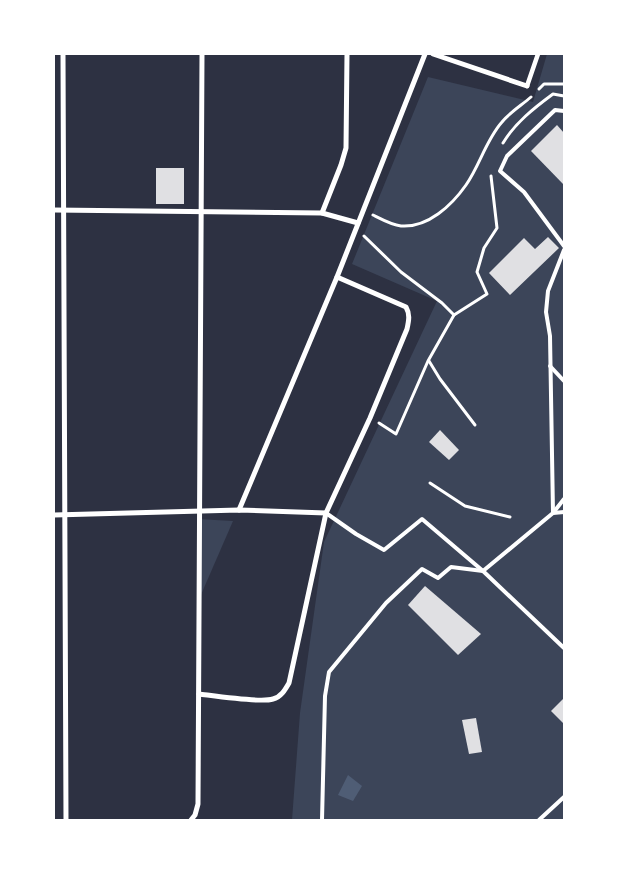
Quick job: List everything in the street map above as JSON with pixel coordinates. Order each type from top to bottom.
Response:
[{"type":"street","points":[[63,54],[66,820]]},
{"type":"street","points":[[191,820],[196,815],[198,804],[202,54]]},
{"type":"street","points":[[322,213],[346,148],[347,54]]},
{"type":"street","points":[[239,510],[337,277],[425,54]]},
{"type":"street","points":[[433,54],[527,86],[538,54]]},
{"type":"street","points":[[54,210],[322,213],[358,222]]},
{"type":"street","points":[[199,694],[266,700],[279,697],[285,691],[289,683],[326,513],[370,418],[408,329],[410,318],[406,307],[337,277]]},
{"type":"street","points":[[54,515],[239,510],[326,513]]},
{"type":"lane","points":[[564,112],[555,110],[546,118],[507,156],[500,170],[524,192],[564,246]]},
{"type":"lane","points":[[553,512],[550,336],[546,312],[548,291],[564,250]]},
{"type":"lane","points":[[550,366],[564,381]]},
{"type":"lane","points":[[322,820],[324,696],[329,672],[386,603],[422,569],[438,578],[451,567],[483,570],[553,512],[564,499]]},
{"type":"lane","points":[[553,512],[564,512]]},
{"type":"lane","points":[[326,513],[356,534],[384,550],[422,519],[483,570],[564,648]]},
{"type":"lane","points":[[539,820],[564,797]]},
{"type":"path","points":[[372,215],[401,226],[433,218],[447,207],[466,185],[502,122],[544,84],[564,84]]},
{"type":"path","points":[[502,144],[529,112],[552,94],[564,96]]},
{"type":"path","points":[[454,315],[488,294],[477,272],[484,248],[497,228],[491,182],[492,168]]},
{"type":"path","points":[[428,360],[475,425]]},
{"type":"path","points":[[430,482],[465,506],[510,517]]},
{"type":"shaded area","points":[[547,54],[564,54],[564,820],[292,820],[300,713],[324,542],[437,301],[352,264],[428,77],[533,102]]},
{"type":"shaded area","points":[[197,519],[233,521],[200,597]]},
{"type":"shaded area","points":[[348,775],[362,786],[353,801],[338,795]]},
{"type":"building","points":[[557,125],[564,133],[564,185],[531,151]]},
{"type":"building","points":[[156,168],[184,168],[184,204],[156,204]]},
{"type":"building","points":[[548,237],[559,248],[510,295],[489,273],[524,238],[535,249]]},
{"type":"building","points":[[440,430],[459,450],[449,460],[429,442]]},
{"type":"building","points":[[425,586],[481,634],[458,655],[408,605]]},
{"type":"building","points":[[564,698],[564,724],[551,711]]},
{"type":"building","points":[[476,718],[482,752],[469,754],[462,720]]}]
